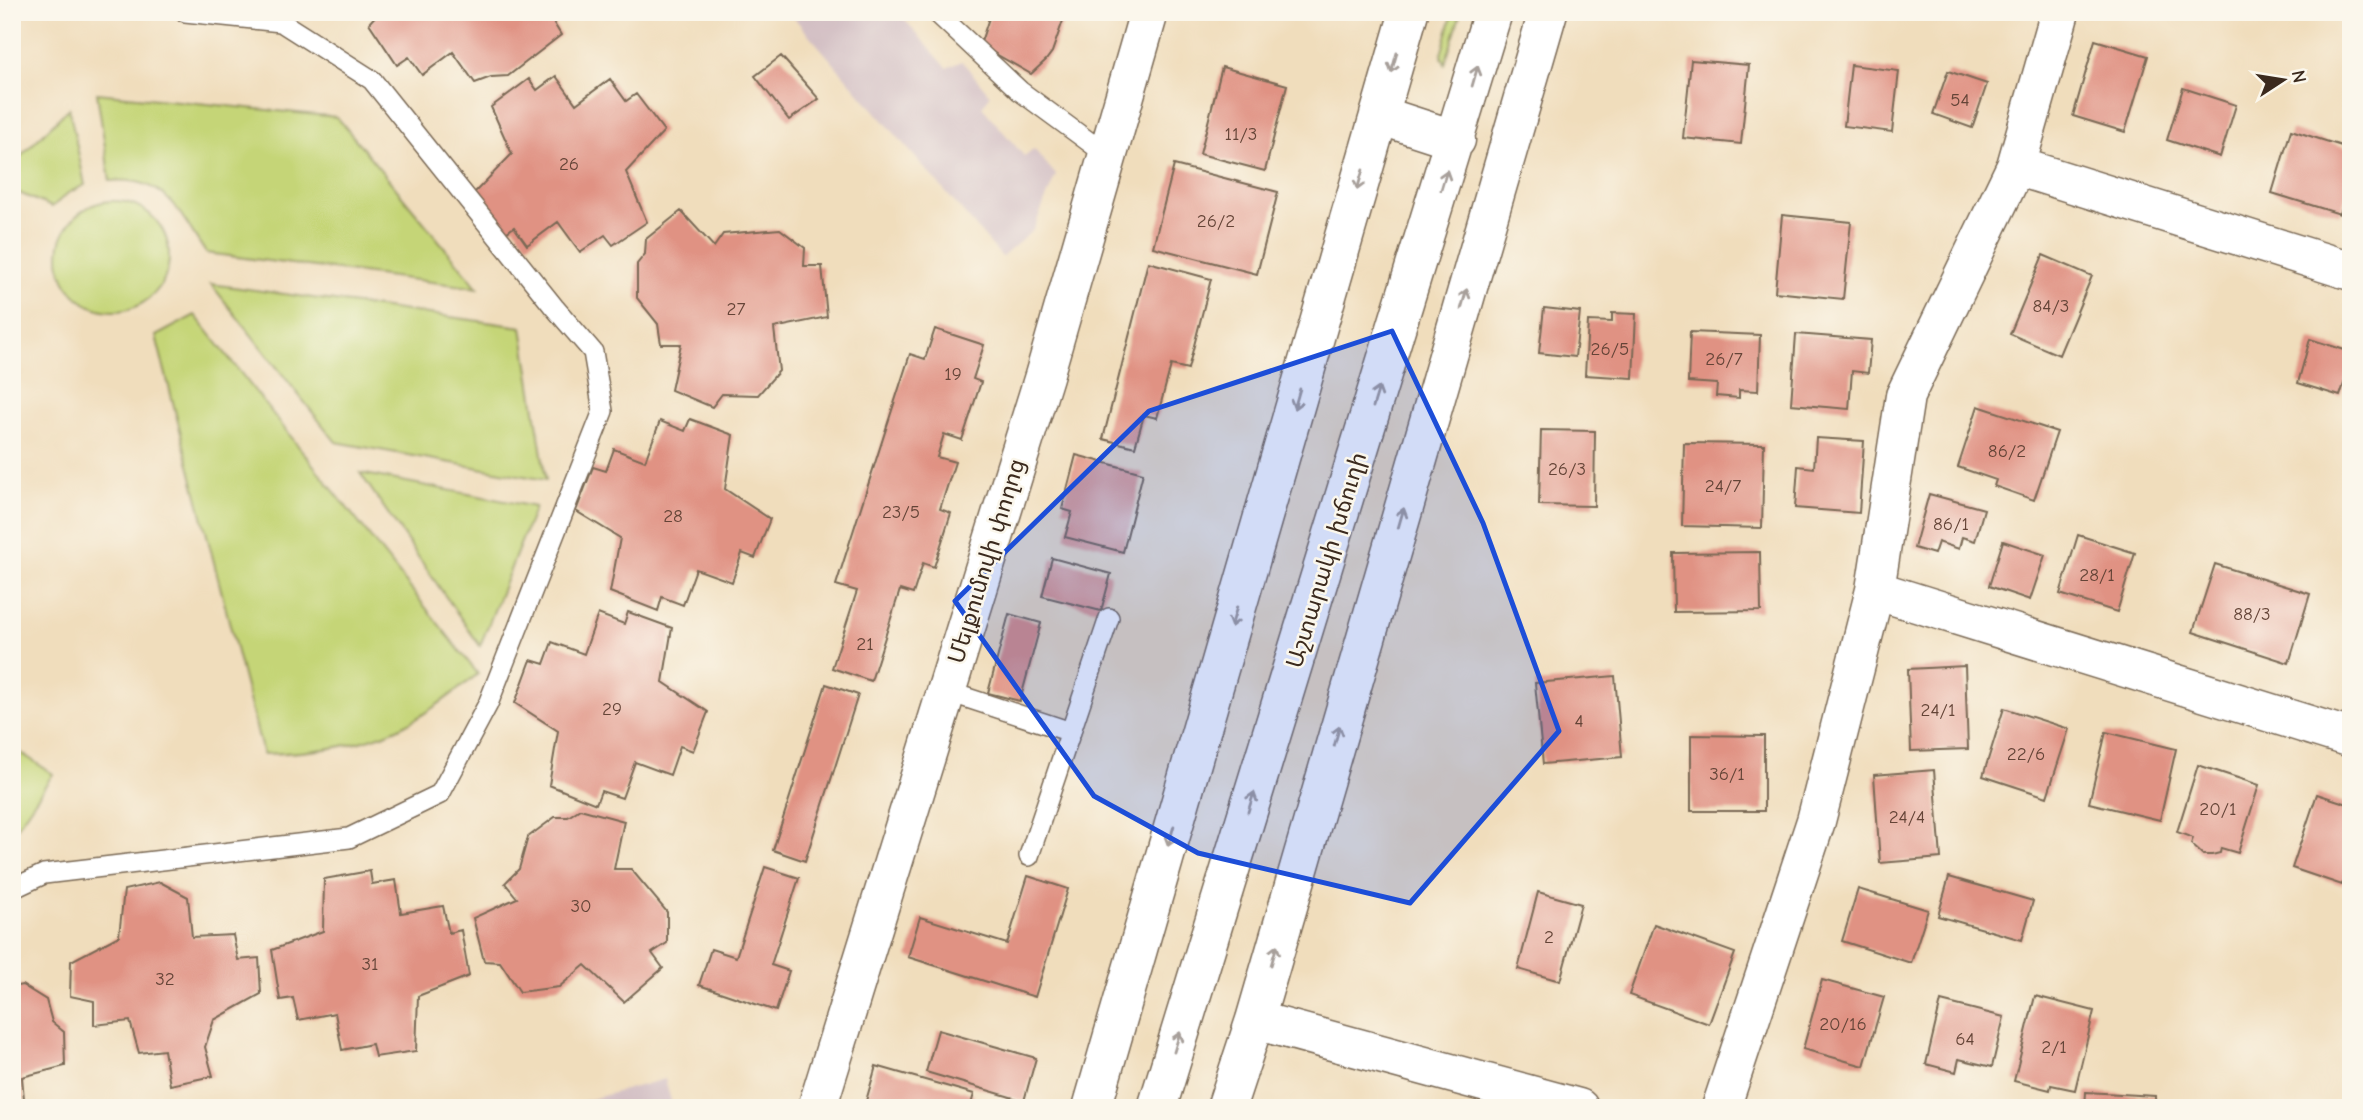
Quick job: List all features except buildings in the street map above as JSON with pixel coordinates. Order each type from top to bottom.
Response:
[{"type":"street","name":"Մելքումովի փողոց","points":[[817,1108],[1059,328],[1149,12]]},
{"type":"street","points":[[1092,1108],[1409,12]]},
{"type":"street","name":"Աշտարակի խճուղի","points":[[1157,1108],[1456,140],[1493,12]]},
{"type":"street","points":[[1226,1108],[1255,1020],[1548,12]]},
{"type":"street","points":[[1721,1108],[1816,821],[1875,590],[1905,396],[2016,166],[2060,12]]},
{"type":"street","points":[[1379,115],[1456,140]]},
{"type":"street","points":[[2016,166],[2351,271]]},
{"type":"street","points":[[1875,590],[2351,738]]},
{"type":"street","points":[[1255,1020],[1579,1108]]},
{"type":"lane","points":[[12,889],[44,874],[349,838],[440,794],[488,704],[603,411],[593,352],[372,80],[281,22],[185,12]]},
{"type":"lane","points":[[936,12],[1020,91],[1107,155]]},
{"type":"lane","points":[[1029,856],[1109,618]]},
{"type":"lane","points":[[946,691],[1070,732]]},
{"type":"highlighted area","points":[[1392,331],[1483,523],[1559,731],[1410,903],[1198,853],[1094,796],[955,601],[1149,411]]},
{"type":"shaded area","points":[[789,12],[898,12],[947,68],[962,61],[990,95],[982,107],[1024,156],[1034,149],[1056,175],[1033,230],[1002,257]]},
{"type":"shaded area","points":[[665,1079],[673,1108],[558,1108]]},
{"type":"green space","points":[[1453,12],[1461,12],[1445,64],[1441,55]]},
{"type":"green space","points":[[97,93],[337,117],[478,288],[206,253],[178,211],[158,191],[145,184],[110,181]]},
{"type":"green space","points":[[69,108],[85,185],[68,193],[52,207],[12,190],[12,165]]},
{"type":"green space","points":[[114,201],[135,205],[153,217],[165,235],[169,256],[165,277],[153,295],[135,307],[114,311],[93,307],[75,295],[63,277],[59,256],[63,235],[75,217],[93,205]]},
{"type":"green space","points":[[211,284],[522,327],[546,480],[336,442]]},
{"type":"green space","points":[[195,315],[478,674],[429,711],[397,729],[331,748],[263,754],[156,336]]},
{"type":"green space","points":[[360,473],[535,507],[480,646]]},
{"type":"green space","points":[[12,747],[53,774],[17,827],[12,824]]}]
